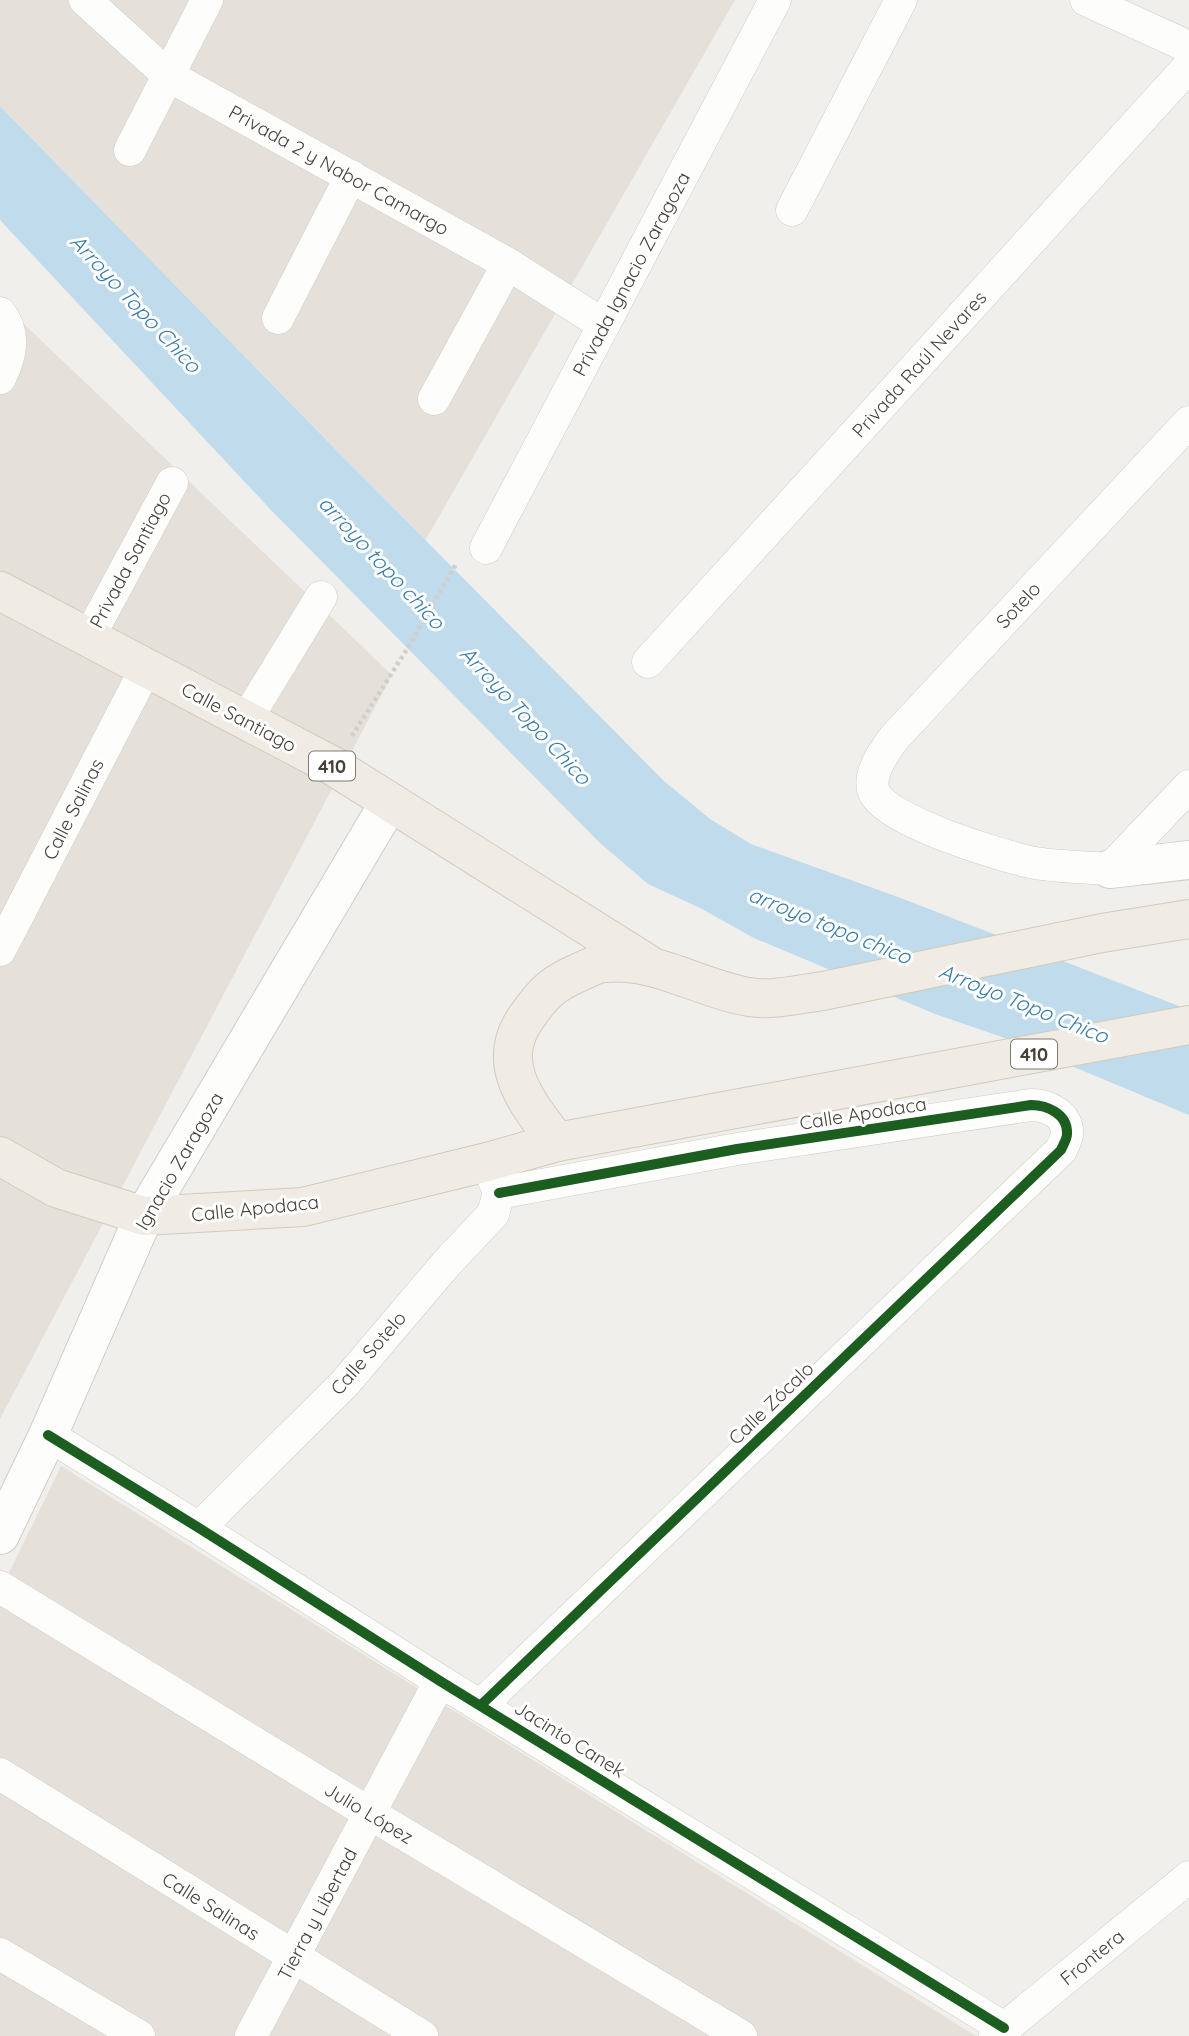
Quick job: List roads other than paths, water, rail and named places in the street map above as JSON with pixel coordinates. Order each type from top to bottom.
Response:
[{"type":"main road","name":"Calle Santiago","points":[[0,591],[333,766],[649,965]]},
{"type":"main road","name":"410","points":[[649,965],[750,998],[823,991],[1102,933],[1189,919]]},
{"type":"main road","points":[[557,1142],[526,1101],[515,1078],[513,1055],[516,1037],[524,1019],[545,990],[603,962],[649,965]]},
{"type":"main road","name":"410","points":[[557,1142],[1189,1025]]},
{"type":"main road","name":"Calle Apodaca","points":[[0,1156],[56,1188],[144,1216],[303,1207],[493,1178],[557,1142]]},
{"type":"street","name":"Privada 2 y Nabor Camargo","points":[[85,0],[169,76],[508,264],[604,325]]},
{"type":"street","points":[[130,150],[208,0]]},
{"type":"street","name":"Privada Ignacio Zaragoza","points":[[474,552],[604,325],[775,0]]},
{"type":"street","points":[[792,210],[901,0]]},
{"type":"street","points":[[1086,0],[1189,47]]},
{"type":"street","name":"Privada Raúl Nevares","points":[[648,662],[1189,66]]},
{"type":"street","points":[[278,318],[351,176]]},
{"type":"street","points":[[434,399],[508,264]]},
{"type":"street","points":[[0,378],[8,362],[11,342],[5,318]]},
{"type":"street","name":"Sotelo","points":[[1110,869],[1034,863],[980,847],[904,818],[873,791],[876,766],[894,738],[1189,422]]},
{"type":"street","name":"Privada Santiago","points":[[89,637],[172,483]]},
{"type":"street","points":[[246,720],[321,597]]},
{"type":"street","name":"Calle Salinas","points":[[0,950],[146,668]]},
{"type":"street","points":[[1110,869],[1189,786]]},
{"type":"street","name":"Ignacio Zaragoza","points":[[0,1535],[48,1435],[144,1216],[389,803]]},
{"type":"street","points":[[1110,869],[1189,860]]},
{"type":"street","name":"Calle Apodaca","points":[[493,1178],[724,1152],[1031,1105],[1048,1108],[1064,1119]]},
{"type":"street","name":"Calle Zócalo","points":[[481,1704],[1060,1150],[1067,1135],[1064,1119]]},
{"type":"street","name":"Calle Sotelo","points":[[200,1528],[345,1383],[446,1264],[494,1214],[493,1178]]},
{"type":"street","name":"Jacinto Canek","points":[[48,1435],[481,1704],[999,2032]]},
{"type":"street","name":"Julio López","points":[[0,1587],[741,2036]]},
{"type":"street","name":"Tierra y Libertad","points":[[251,2036],[295,1958],[440,1681]]},
{"type":"street","name":"Calle Salinas","points":[[0,1774],[422,2036]]},
{"type":"street","name":"Frontera","points":[[999,2032],[1189,1877]]},
{"type":"street","points":[[0,1954],[139,2036]]},
{"type":"water","points":[[0,106],[664,781],[710,819],[751,844],[898,897],[1189,1010],[1189,1115],[1002,1037],[935,1014],[754,938],[700,908],[648,884],[600,843],[271,510],[0,220]]},
{"type":"water label","name":"Arroyo Topo Chico","points":[[136,303]]},
{"type":"water label","name":"arroyo topo chico","points":[[382,562]]},
{"type":"water label","name":"Arroyo Topo Chico","points":[[526,715]]},
{"type":"water label","name":"arroyo topo chico","points":[[830,925]]},
{"type":"water label","name":"Arroyo Topo Chico","points":[[1024,1003]]}]
